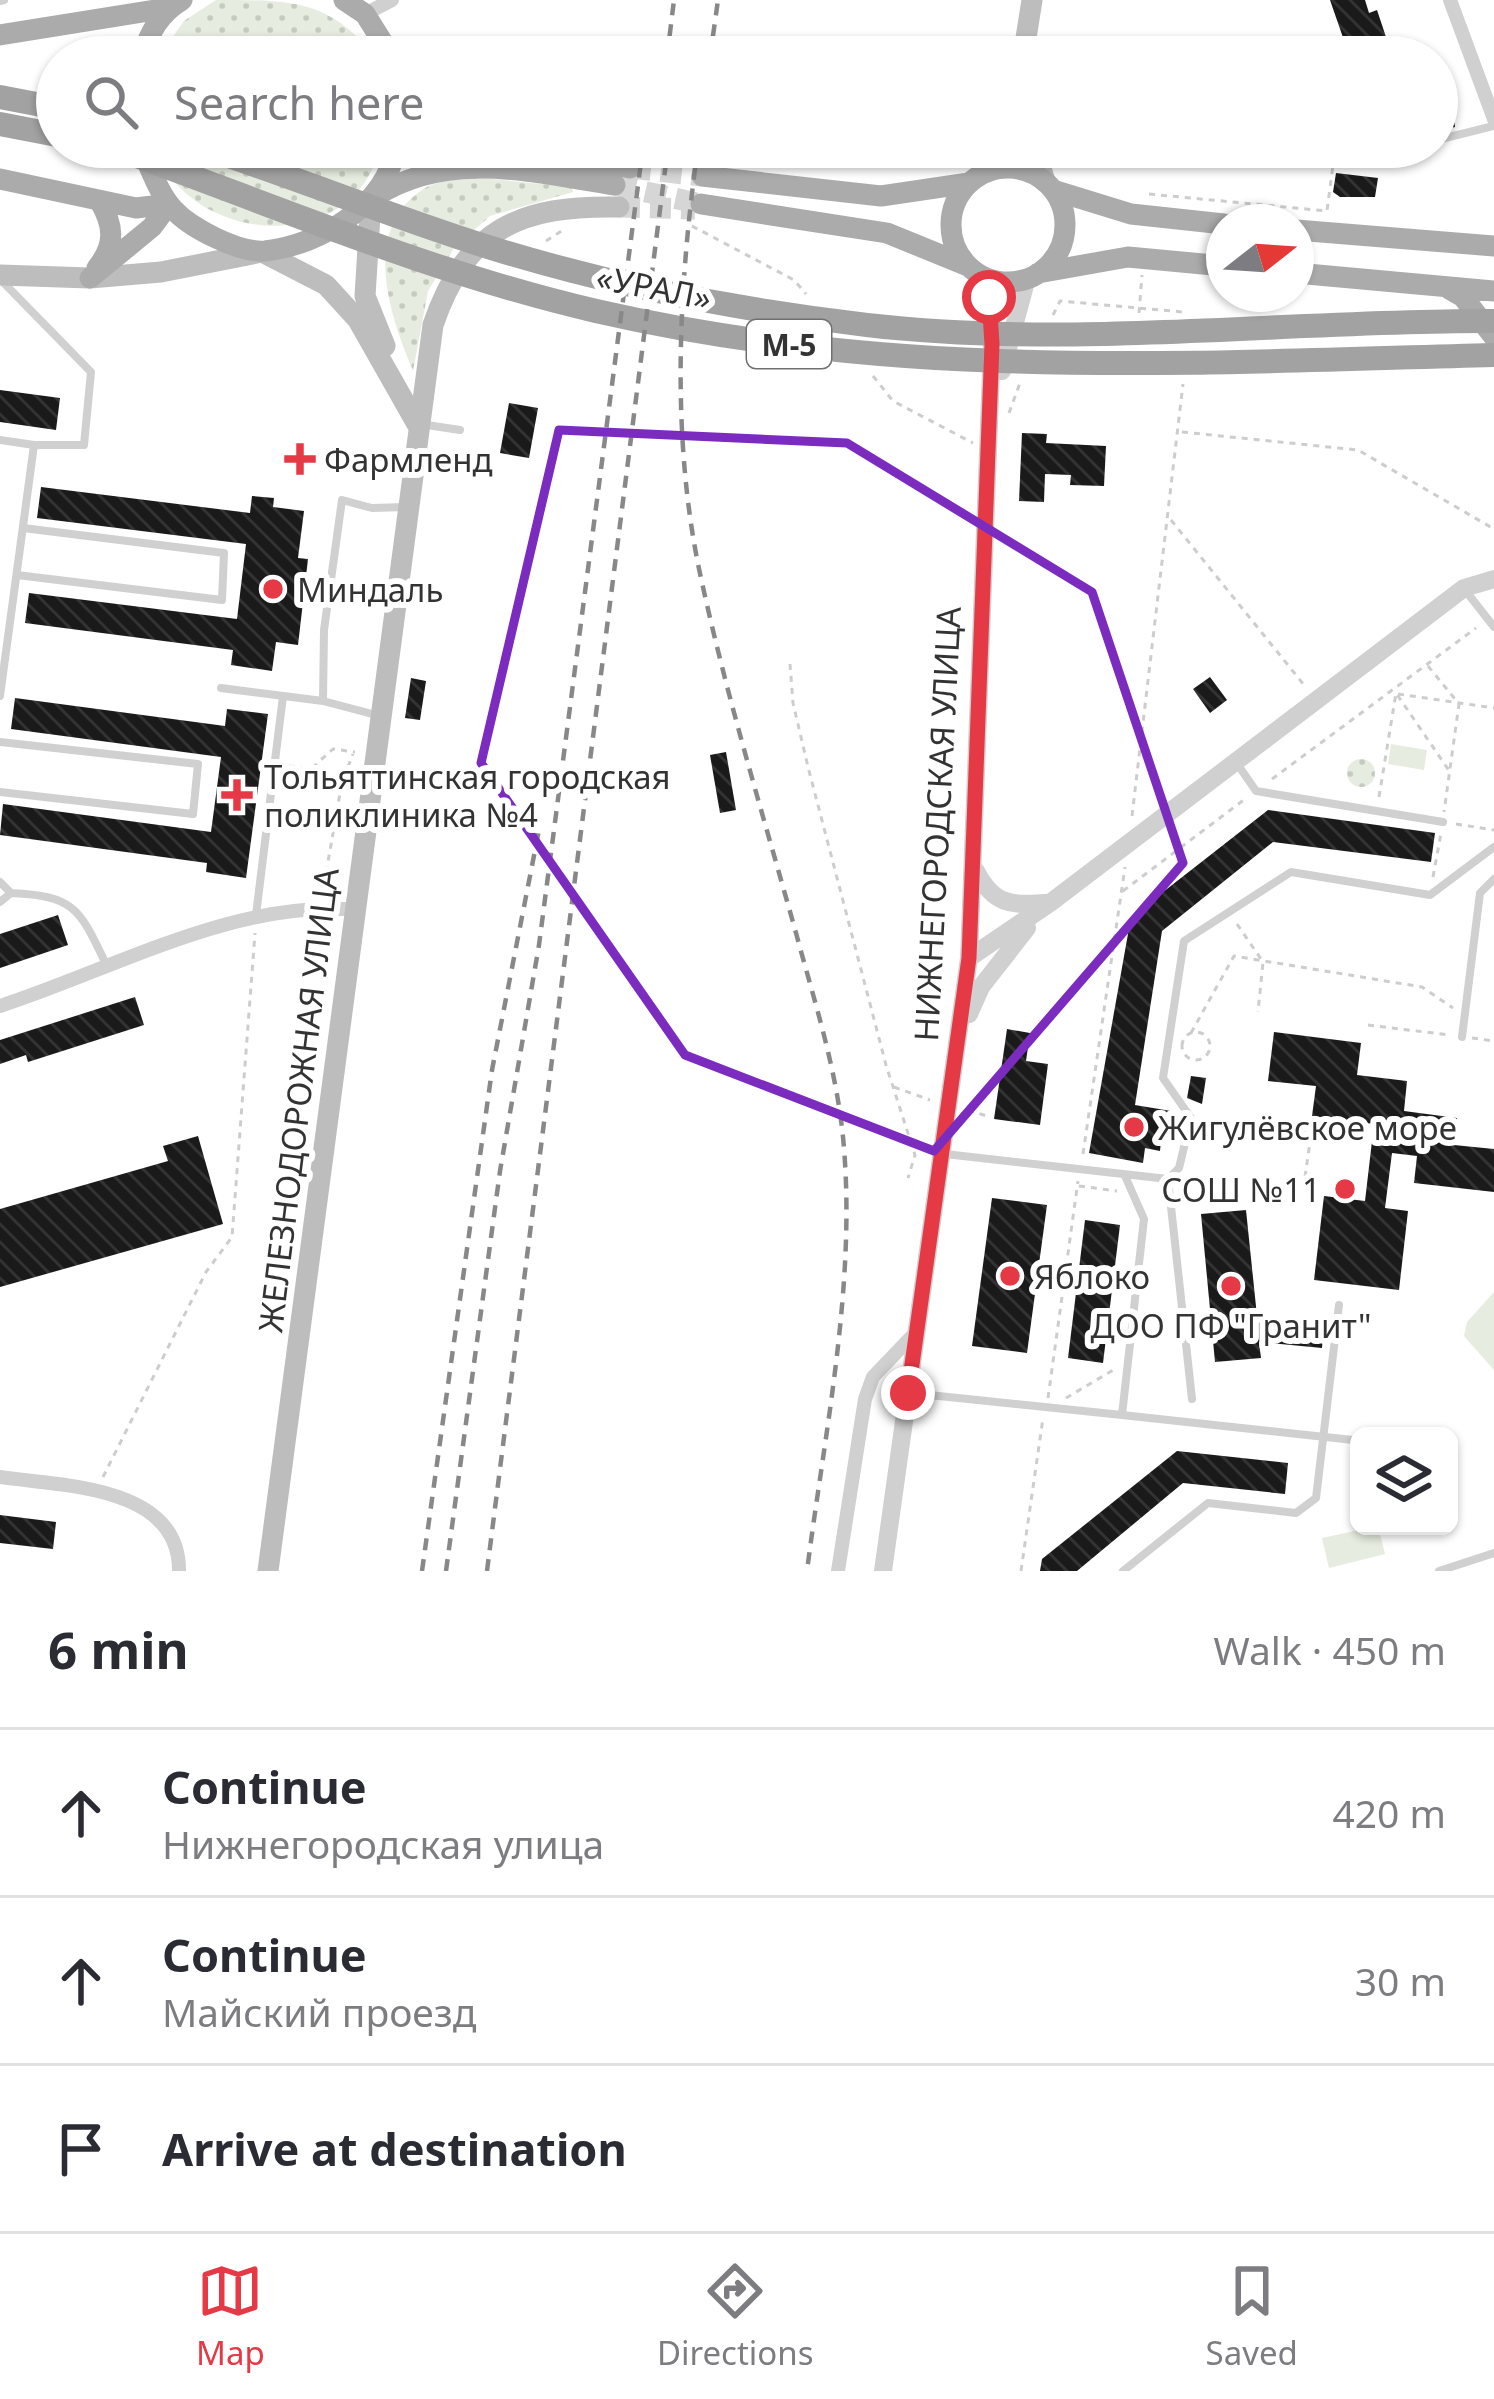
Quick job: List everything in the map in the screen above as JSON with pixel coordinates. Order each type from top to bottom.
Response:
[{"type":"highway","points":[[0,97],[36,104]]},
{"type":"highway","points":[[0,124],[36,131]]},
{"type":"highway","name":"«УРАЛ»","points":[[171,168],[470,275],[595,310],[745,338],[984,364],[1198,366],[1494,355]]},
{"type":"highway","name":"«УРАЛ»","points":[[262,168],[485,246],[587,274],[727,304],[871,326],[1049,334],[1494,321]]},
{"type":"main road","points":[[344,0],[364,14],[378,36]]},
{"type":"main road","points":[[1030,36],[1032,0]]},
{"type":"main road","points":[[0,35],[175,4]]},
{"type":"main road","points":[[154,36],[175,4]]},
{"type":"main road","points":[[151,168],[169,204],[203,231],[262,252],[326,285],[358,320],[417,424]]},
{"type":"main road","points":[[386,168],[371,199],[365,296],[417,424]]},
{"type":"main road","points":[[0,277],[90,278],[160,272],[262,252],[339,226],[399,181],[440,168]]},
{"type":"main road","points":[[460,168],[528,172],[621,187]]},
{"type":"main road","points":[[574,168],[621,187]]},
{"type":"main road","points":[[976,271],[956,249],[951,226],[956,202],[981,168]]},
{"type":"main road","points":[[702,176],[881,196],[1013,168],[1049,186],[1131,214],[1206,222]]},
{"type":"main road","points":[[1032,276],[1055,257],[1064,236],[1064,212],[1042,168]]},
{"type":"main road","points":[[0,179],[136,208],[169,204]]},
{"type":"main road","name":"ЖЕЛЕЗНОДОРОЖНАЯ УЛИЦА","points":[[268,1571],[433,325],[447,283],[502,225],[621,187]]},
{"type":"main road","points":[[90,278],[112,240],[111,219],[98,200]]},
{"type":"main road","points":[[90,278],[152,227],[169,204]]},
{"type":"main road","points":[[696,213],[749,210],[887,232],[1003,281],[1129,257],[1206,264]]},
{"type":"main road","points":[[1314,231],[1494,246]]},
{"type":"main road","points":[[1314,275],[1494,291]]},
{"type":"main road","points":[[1443,286],[1463,297],[1494,337]]},
{"type":"street","points":[[364,14],[392,0]]},
{"type":"street","points":[[1450,0],[1494,123]]},
{"type":"street","name":"НИЖНЕГОРОДСКАЯ УЛИЦА","points":[[883,1571],[969,958],[992,344],[989,297],[976,271]]},
{"type":"street","points":[[989,429],[1032,276]]},
{"type":"street","points":[[969,958],[1050,903],[1464,588],[1494,579]]},
{"type":"street","points":[[975,868],[987,892],[1009,906],[1050,903]]},
{"type":"street","points":[[960,1032],[981,987],[1050,903]]},
{"type":"street","points":[[0,1006],[106,964],[256,919],[320,908],[356,910]]},
{"type":"street","points":[[838,1571],[865,1399],[873,1377],[917,1331]]},
{"type":"street","points":[[0,1477],[95,1491],[136,1503],[159,1519],[179,1558],[179,1571]]},
{"type":"lane","points":[[1458,134],[1494,123]]},
{"type":"lane","points":[[0,277],[92,372],[84,445],[0,440]]},
{"type":"lane","points":[[417,424],[460,430]]},
{"type":"lane","points":[[0,696],[34,445]]},
{"type":"lane","points":[[323,701],[324,630],[342,500],[372,508],[408,507]]},
{"type":"lane","points":[[16,575],[222,600],[224,553],[23,528]]},
{"type":"lane","points":[[1464,588],[1491,623]]},
{"type":"lane","points":[[221,688],[323,701],[382,717]]},
{"type":"lane","points":[[256,919],[284,696]]},
{"type":"lane","points":[[0,742],[198,764],[193,814],[0,792]]},
{"type":"lane","points":[[1235,761],[1256,791],[1443,822]]},
{"type":"lane","points":[[1192,1399],[1168,1179],[1178,1168],[1191,1118],[1163,1078],[1184,941],[1291,872],[1430,895],[1494,847]]},
{"type":"lane","points":[[1462,1037],[1480,892],[1494,879]]},
{"type":"lane","points":[[0,882],[10,893],[59,898],[75,908],[106,964]]},
{"type":"lane","points":[[0,902],[10,893]]},
{"type":"lane","points":[[943,1154],[1168,1179]]},
{"type":"lane","points":[[1122,1414],[1144,1219],[1125,1176]]},
{"type":"lane","points":[[1123,1571],[1208,1503],[1296,1513],[1316,1498],[1339,1305]]},
{"type":"lane","points":[[908,1393],[1350,1440]]},
{"type":"lane","points":[[1439,1571],[1494,1553]]},
{"type":"path","points":[[1149,194],[1327,211],[1332,168]]},
{"type":"path","points":[[696,213],[711,233]]},
{"type":"path","points":[[535,247],[566,228]]},
{"type":"path","points":[[1021,1571],[1129,843],[1184,368]]},
{"type":"path","points":[[1180,432],[1358,450],[1494,529]]},
{"type":"path","points":[[1170,518],[1316,700]]},
{"type":"path","points":[[1121,892],[1427,664],[1491,623]]},
{"type":"path","points":[[790,664],[808,766],[886,1065],[915,1155],[908,1178]]},
{"type":"path","points":[[1427,664],[1460,704],[1430,895]]},
{"type":"path","points":[[1395,691],[1494,709]]},
{"type":"path","points":[[1395,691],[1450,772]]},
{"type":"path","points":[[1377,811],[1395,691]]},
{"type":"path","points":[[275,764],[311,769],[333,749],[354,752],[342,782],[320,908]]},
{"type":"path","points":[[1443,822],[1494,830]]},
{"type":"path","points":[[1229,912],[1263,962],[1258,1012]]},
{"type":"path","points":[[95,1491],[139,1415],[206,1272],[232,1237],[256,919]]},
{"type":"path","points":[[1191,1033],[1208,1038],[1204,1057],[1185,1054],[1183,1040],[1234,956],[1422,987],[1453,1007],[1462,1037]]},
{"type":"path","points":[[1368,1025],[1494,1041]]},
{"type":"path","points":[[1191,1118],[1345,1138]]},
{"type":"path","points":[[1305,1178],[1311,1133]]},
{"type":"path","points":[[1077,1186],[1132,1193]]},
{"type":"path","points":[[1046,1409],[1126,1363]]},
{"type":"highlighted area","points":[[559,430],[847,443],[1092,592],[1183,863],[934,1151],[685,1055],[481,763]]},
{"type":"shaded area","points":[[216,0],[268,1],[308,7],[357,36],[174,36],[184,21]]},
{"type":"shaded area","points":[[166,168],[371,168],[365,182],[340,207],[308,221],[272,226],[236,220],[202,205]]},
{"type":"shaded area","points":[[471,177],[572,187],[573,192],[490,216],[454,248],[428,291],[413,371],[389,300],[386,249],[392,226],[405,205],[425,188]]},
{"type":"shaded area","points":[[1391,744],[1427,750],[1424,770],[1388,764]]},
{"type":"shaded area","points":[[1361,759],[1371,763],[1375,773],[1371,783],[1361,787],[1351,783],[1347,773],[1351,763]]},
{"type":"shaded area","points":[[1494,1292],[1494,1370],[1464,1336],[1467,1322]]},
{"type":"shaded area","points":[[1350,1532],[1380,1535],[1385,1554],[1329,1568],[1322,1538]]},
{"type":"building","points":[[1330,0],[1365,0],[1369,13],[1377,10],[1386,36],[1342,36]]},
{"type":"building","points":[[1336,173],[1378,178],[1375,197],[1340,197],[1333,192]]},
{"type":"building","points":[[0,390],[60,398],[56,430],[0,422]]},
{"type":"building","points":[[509,403],[538,408],[529,458],[500,453]]},
{"type":"building","points":[[1022,433],[1047,434],[1046,443],[1106,446],[1104,486],[1070,485],[1071,475],[1045,474],[1044,502],[1019,501]]},
{"type":"building","points":[[41,487],[250,513],[252,496],[274,498],[273,507],[304,511],[298,558],[308,559],[298,645],[276,642],[272,671],[231,665],[233,650],[25,623],[29,593],[237,619],[246,544],[37,518]]},
{"type":"building","points":[[1210,677],[1227,700],[1210,713],[1193,689]]},
{"type":"building","points":[[411,678],[426,681],[420,720],[405,718]]},
{"type":"building","points":[[15,698],[225,726],[227,709],[268,714],[246,878],[206,872],[207,863],[0,835],[3,804],[211,832],[221,757],[11,729]]},
{"type":"building","points":[[726,752],[736,810],[720,813],[710,755]]},
{"type":"building","points":[[1268,810],[1435,833],[1431,862],[1273,842],[1162,931],[1135,1105],[1177,1112],[1173,1143],[1161,1141],[1160,1151],[1145,1148],[1143,1163],[1089,1153],[1131,917]]},
{"type":"building","points":[[58,915],[68,945],[0,968],[0,934]]},
{"type":"building","points":[[135,997],[144,1025],[28,1062],[26,1055],[0,1064],[0,1040]]},
{"type":"building","points":[[1007,1029],[1030,1033],[1026,1061],[1048,1064],[1040,1125],[994,1119]]},
{"type":"building","points":[[1274,1032],[1361,1043],[1357,1075],[1407,1081],[1404,1111],[1457,1118],[1454,1145],[1494,1149],[1494,1192],[1414,1183],[1417,1156],[1392,1153],[1385,1208],[1408,1211],[1399,1290],[1314,1280],[1324,1196],[1365,1201],[1374,1124],[1312,1116],[1316,1086],[1268,1081]]},
{"type":"building","points":[[1191,1076],[1206,1078],[1202,1104],[1187,1098]]},
{"type":"building","points":[[198,1136],[223,1224],[0,1287],[0,1209],[168,1161],[163,1146]]},
{"type":"building","name":"Яблоко","points":[[992,1198],[1047,1205],[1027,1353],[972,1346]]},
{"type":"building","name":"ДОО ПФ \"Гранит\"","points":[[1246,1210],[1257,1316],[1324,1322],[1322,1348],[1259,1342],[1261,1358],[1215,1362],[1201,1214]]},
{"type":"building","points":[[1085,1220],[1120,1225],[1103,1363],[1068,1358]]},
{"type":"building","points":[[1177,1451],[1288,1463],[1285,1494],[1183,1483],[1077,1571],[1040,1571],[1042,1559]]},
{"type":"building","points":[[0,1515],[56,1522],[53,1549],[0,1543]]},
{"type":"tunnel","points":[[630,168],[702,176]]},
{"type":"tunnel","points":[[615,185],[701,204]]},
{"type":"tunnel","points":[[619,207],[695,209]]},
{"type":"railway","points":[[670,36],[674,0]]},
{"type":"railway","points":[[713,36],[718,0]]},
{"type":"railway","points":[[446,1571],[500,1171],[539,945],[640,168]]},
{"type":"railway","points":[[487,1571],[665,168]]},
{"type":"railway","points":[[696,168],[681,356],[689,513],[720,657],[824,1034],[843,1137],[843,1300],[807,1571]]},
{"type":"railway","points":[[422,1571],[492,1070],[539,830]]},
{"type":"place","name":"Фармленд","points":[[300,459]]},
{"type":"place","name":"Миндаль","points":[[273,589]]},
{"type":"place","name":"Тольяттинская городская поликлиника №4","points":[[237,795]]},
{"type":"place","name":"Жигулёвское море","points":[[1134,1127]]},
{"type":"place","name":"СОШ №11","points":[[1345,1189]]},
{"type":"place","name":"Яблоко","points":[[1010,1276]]},
{"type":"place","name":"ДОО ПФ \"Гранит\"","points":[[1231,1286]]},
{"type":"route","points":[[908,1393],[969,958],[992,344],[989,297]]}]
